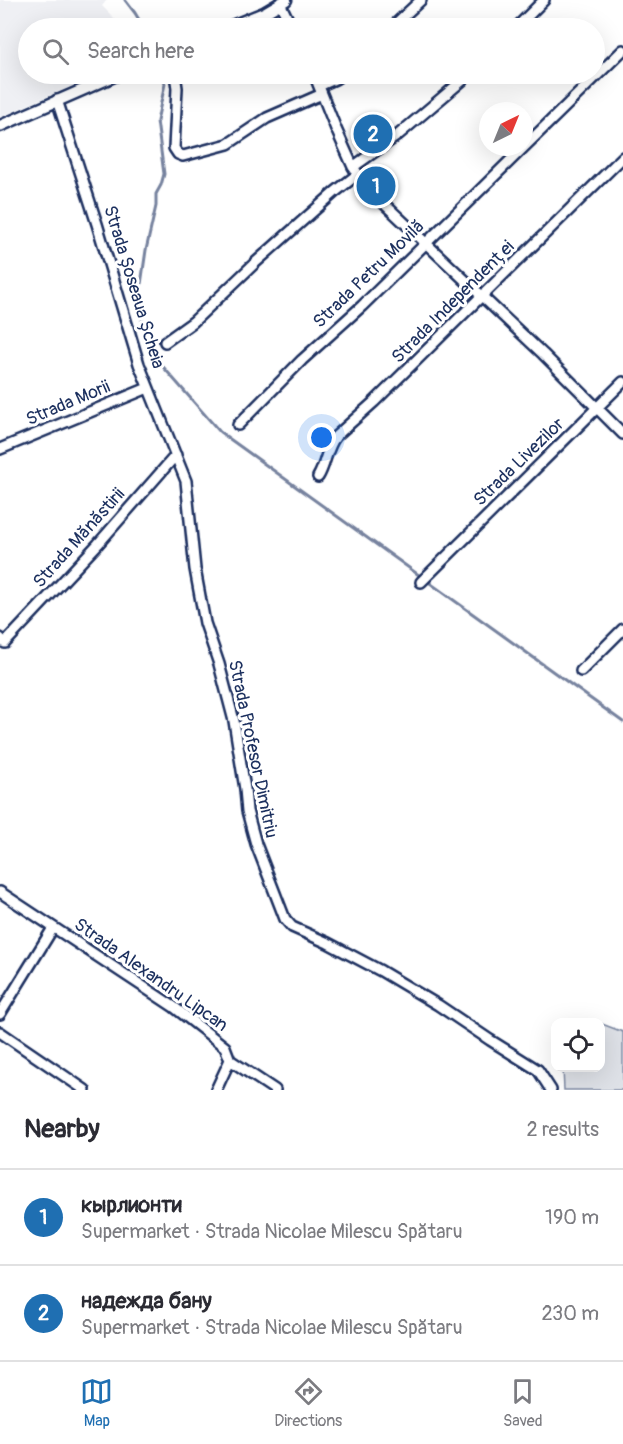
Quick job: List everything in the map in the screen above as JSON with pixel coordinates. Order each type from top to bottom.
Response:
[{"type":"main road","points":[[252,18],[283,2]]},
{"type":"main road","points":[[0,126],[95,84]]},
{"type":"street","points":[[402,18],[421,0]]},
{"type":"street","points":[[526,18],[544,0]]},
{"type":"street","points":[[283,2],[289,18]]},
{"type":"street","name":"Strada Petru Movilă","points":[[605,68],[623,50]]},
{"type":"street","points":[[176,84],[174,148],[178,154],[183,156],[228,144],[267,118],[321,90],[326,84]]},
{"type":"street","points":[[318,84],[356,171],[377,197],[543,354],[623,434]]},
{"type":"street","points":[[165,342],[200,316],[356,171],[458,84]]},
{"type":"street","name":"Strada Petru Movilă","points":[[533,138],[588,84]]},
{"type":"street","name":"Strada Șoseaua Șcheia","points":[[57,100],[139,364],[186,481]]},
{"type":"street","name":"Strada Petru Movilă","points":[[238,425],[302,360],[362,306],[515,156]]},
{"type":"street","name":"Strada Independenței","points":[[318,477],[324,468],[331,442],[336,436],[374,402],[623,158]]},
{"type":"street","name":"Strada Livezilor","points":[[421,582],[623,382]]},
{"type":"street","name":"Strada Morii","points":[[0,450],[148,388]]},
{"type":"street","name":"Strada Mănăstirii","points":[[2,641],[98,544],[176,455]]},
{"type":"street","name":"Strada Profesor Dimitriu","points":[[186,481],[195,568],[205,623],[234,721],[247,811],[256,844],[285,919],[292,927],[381,971],[438,1005],[538,1070],[551,1090]]},
{"type":"street","points":[[581,671],[623,629]]},
{"type":"street","name":"Strada Alexandru Lipcan","points":[[0,892],[174,1007],[225,1047],[230,1060],[276,1090]]},
{"type":"street","points":[[0,1014],[53,928]]},
{"type":"street","points":[[0,1032],[85,1090]]},
{"type":"street","points":[[216,1090],[230,1060]]},
{"type":"shaded area","points":[[0,0],[107,0],[102,6],[114,18],[18,18],[18,84],[75,84],[0,117]]},
{"type":"shaded area","points":[[605,1025],[623,1032],[623,1090],[564,1090],[563,1072],[605,1072]]},
{"type":"waterway","points":[[125,0],[138,18]]},
{"type":"waterway","points":[[165,84],[157,121],[164,174],[156,194],[156,206],[146,250],[138,305],[151,353],[220,432],[623,722]]},
{"type":"place","name":"надежда бану","points":[[373,134]]},
{"type":"place","name":"кырлионти","points":[[376,186]]}]
